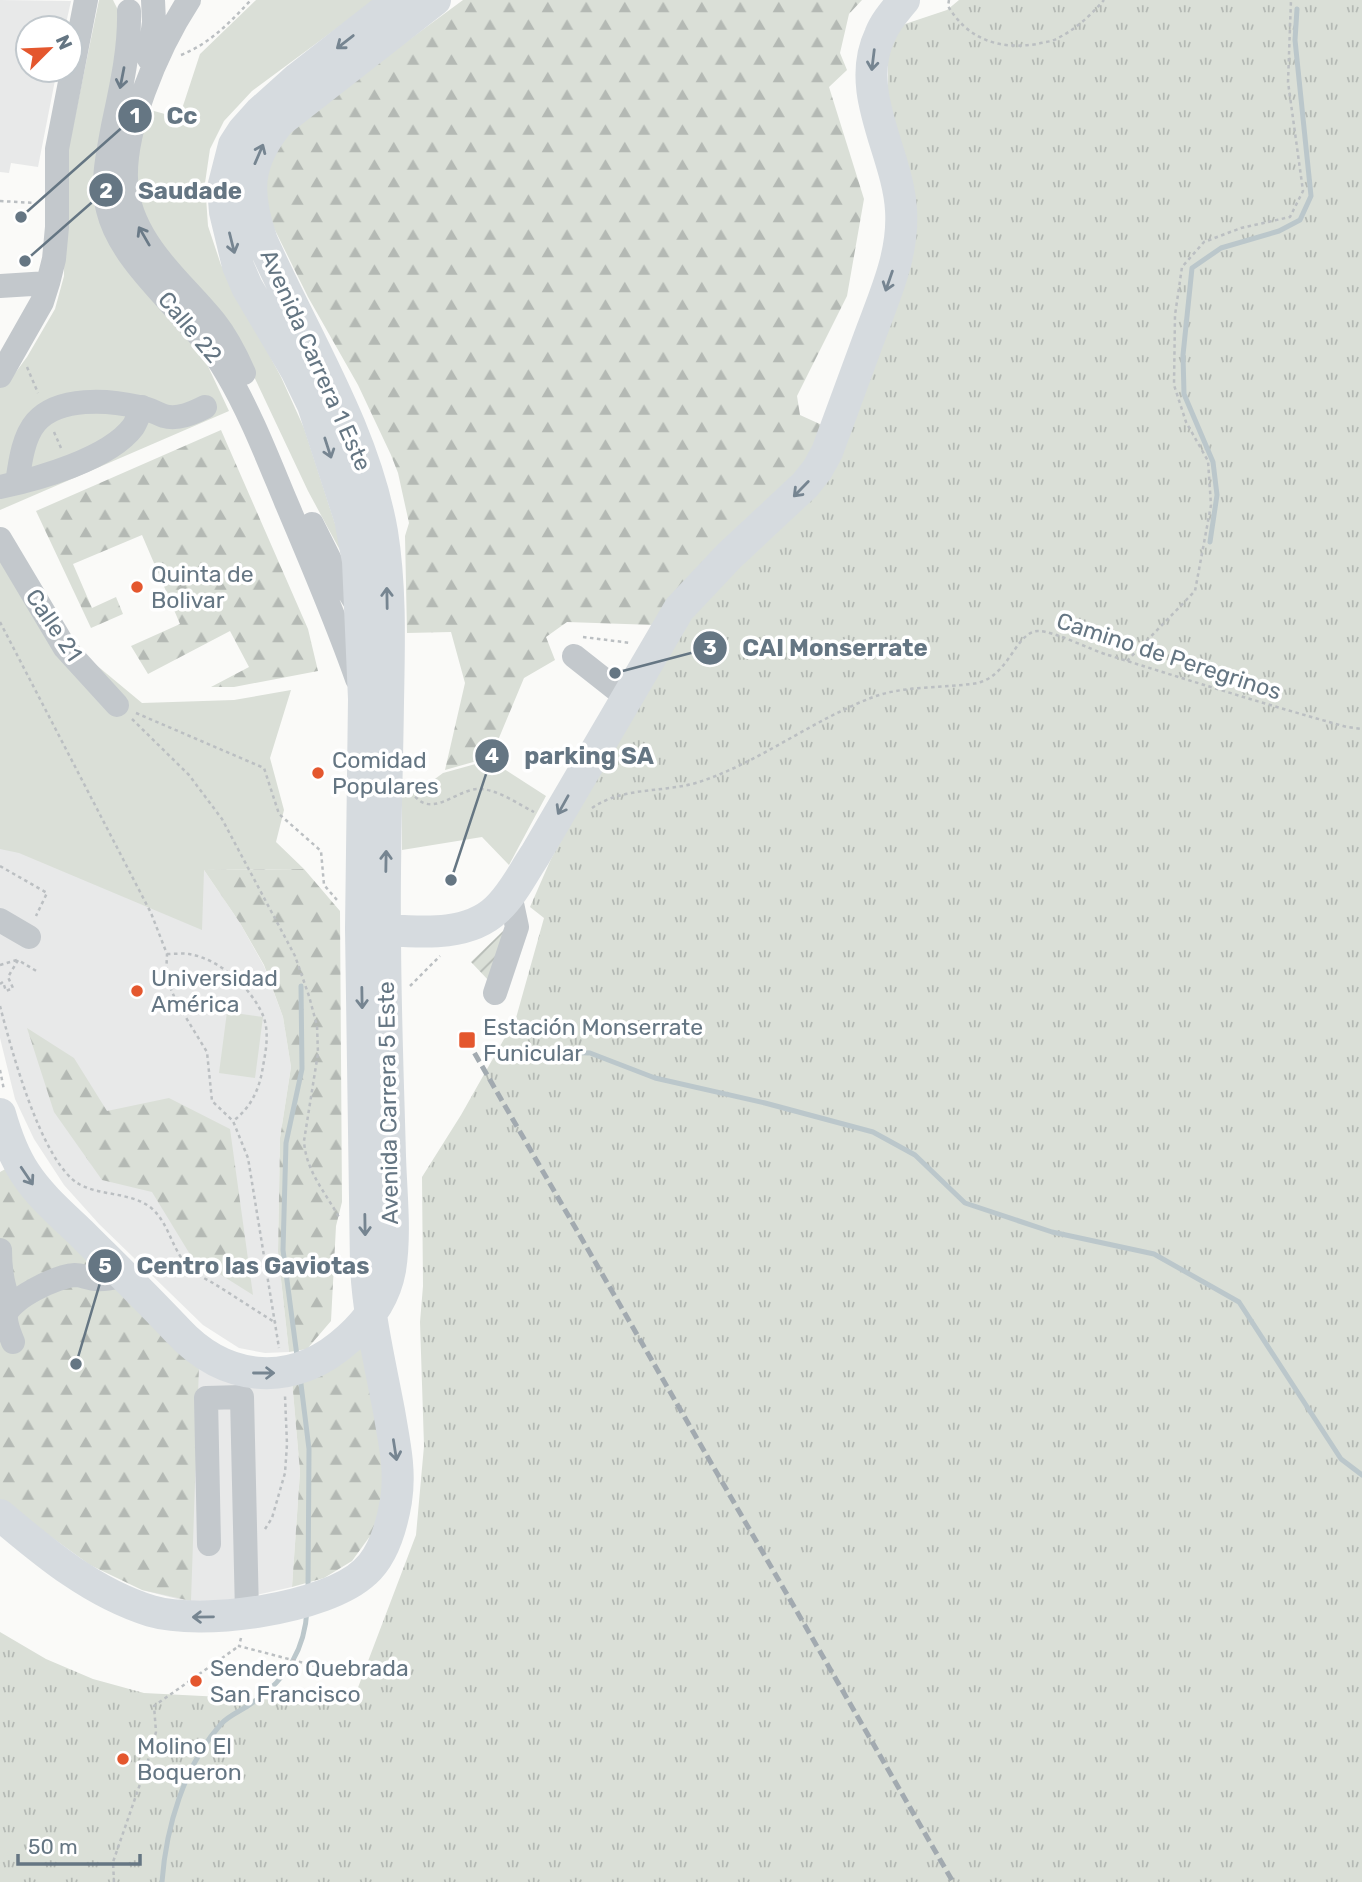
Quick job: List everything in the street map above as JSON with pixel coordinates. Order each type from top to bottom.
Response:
[{"type":"main road","name":"Avenida Carrera 1 Este","points":[[373,929],[361,610],[355,542],[329,453],[305,387],[247,287],[238,266],[225,212],[223,188],[234,145],[260,112],[298,78],[398,0]]},
{"type":"main road","name":"Avenida Carrera 1 Este","points":[[373,929],[388,666],[386,557],[366,466],[351,428],[262,241],[250,187],[258,153],[279,122],[435,0]]},
{"type":"main road","points":[[373,929],[444,930],[472,926],[497,909],[510,894],[680,609],[700,584],[805,485],[817,470],[827,452],[891,279],[901,237],[899,186],[873,99],[872,80],[875,46],[880,34],[904,0]]},
{"type":"main road","name":"Avenida Carrera 5 Este","points":[[0,1114],[15,1157],[36,1189],[185,1339],[233,1369],[248,1373],[273,1374],[306,1366],[341,1346],[372,1314],[382,1297],[390,1270],[392,1221],[373,929]]},
{"type":"main road","name":"Avenida Carrera 5 Este","points":[[0,1515],[40,1549],[87,1582],[135,1605],[184,1617],[247,1614],[306,1600],[355,1580],[373,1564],[390,1526],[398,1486],[397,1457],[366,1275],[373,929]]},
{"type":"street","points":[[3,366],[42,302],[54,259],[58,204],[50,149],[86,0]]},
{"type":"street","name":"Calle 22","points":[[126,5],[141,22],[154,11],[187,0]]},
{"type":"street","name":"Calle 22","points":[[187,0],[139,104],[127,160],[127,192],[136,221],[162,262],[217,324],[227,341],[252,388],[312,524],[334,568],[375,633],[388,666]]},
{"type":"street","name":"Calle 22","points":[[126,5],[129,31],[107,157],[105,191],[108,211],[129,252],[202,338],[227,373],[335,618],[364,699]]},
{"type":"street","points":[[139,104],[150,55],[154,11]]},
{"type":"street","points":[[0,286],[48,284]]},
{"type":"street","points":[[8,485],[36,422],[47,413],[81,402],[104,401],[142,407],[167,417],[187,415],[205,407]]},
{"type":"street","points":[[8,485],[87,460],[119,440],[133,426],[142,407]]},
{"type":"street","name":"Calle 21","points":[[0,538],[65,648],[117,705]]},
{"type":"street","points":[[579,646],[626,697]]},
{"type":"street","points":[[495,992],[517,927],[510,894]]},
{"type":"street","points":[[0,920],[32,926]]},
{"type":"street","points":[[0,1250],[0,1271],[5,1294],[11,1305]]},
{"type":"street","points":[[13,1342],[6,1322],[6,1314],[11,1305],[58,1279],[77,1275],[107,1279],[124,1275]]},
{"type":"street","points":[[209,1544],[206,1398],[242,1397],[247,1614]]},
{"type":"path","points":[[158,58],[172,58],[206,43],[251,0]]},
{"type":"path","points":[[949,0],[948,6],[965,28],[991,44],[1018,46],[1055,40],[1075,28],[1104,0]]},
{"type":"path","points":[[1126,661],[1195,591],[1211,505],[1208,461],[1186,422],[1174,385],[1175,315],[1182,267],[1204,242],[1241,228],[1290,217],[1303,191],[1288,82],[1291,0]]},
{"type":"path","points":[[0,201],[58,204]]},
{"type":"path","points":[[0,622],[151,913],[167,954],[166,978],[177,1003],[206,1052],[212,1101],[233,1121],[248,1158],[279,1353]]},
{"type":"path","name":"Camino de Peregrinos","points":[[587,811],[598,803],[631,792],[701,782],[722,774],[802,731],[876,696],[942,685],[984,682],[1002,668],[1027,634],[1035,631],[1215,690],[1362,729]]},
{"type":"path","points":[[579,646],[656,647]]},
{"type":"path","points":[[117,705],[264,768],[279,814],[321,851],[324,885],[339,903]]},
{"type":"path","points":[[117,705],[189,775],[222,819],[295,956],[314,1016],[318,1053],[304,1141],[305,1155],[312,1174],[342,1223]]},
{"type":"path","points":[[410,788],[417,800],[428,804],[436,804],[478,789],[487,790],[553,822]]},
{"type":"path","points":[[0,866],[47,893],[32,926]]},
{"type":"path","points":[[407,989],[443,952]]},
{"type":"path","points":[[167,954],[190,954],[220,966],[249,992],[264,1019],[267,1044],[262,1074],[251,1102],[244,1113],[233,1121]]},
{"type":"path","points":[[0,965],[18,960],[38,972]]},
{"type":"path","points":[[2,983],[6,991],[12,988],[8,977],[18,960]]},
{"type":"path","points":[[0,1006],[26,1098],[52,1151],[69,1176],[81,1185],[142,1202],[152,1209],[162,1219],[176,1252],[188,1268],[276,1323]]},
{"type":"path","points":[[245,1543],[270,1523],[285,1473],[287,1444],[284,1386]]},
{"type":"path","points":[[114,1882],[113,1862],[148,1764],[156,1732],[154,1706],[239,1646],[247,1614]]},
{"type":"path","points":[[239,1646],[323,1668]]},
{"type":"shaded area","points":[[0,0],[71,1],[68,14],[14,14],[14,84],[54,84],[38,167],[11,163],[9,173],[0,172]]},
{"type":"shaded area","name":"Universidad América","points":[[0,595],[204,870],[240,923],[264,966],[283,1017],[291,1067],[280,1138],[278,1252],[289,1352],[265,1353],[239,1348],[203,1325],[99,1224],[64,1185],[34,1139],[15,1099],[0,1038]]},
{"type":"shaded area","points":[[199,1366],[292,1380],[300,1472],[292,1587],[234,1600],[185,1601],[142,1590]]},
{"type":"green space","points":[[99,0],[113,0],[119,12],[120,28],[99,177],[197,343],[229,411],[0,510],[0,384],[10,380],[27,357],[55,309],[64,276],[65,165],[82,84],[84,84]]},
{"type":"green space","points":[[256,0],[375,0],[252,91],[224,121],[210,149],[205,183],[208,226],[221,265],[281,377],[304,428],[349,567],[308,491],[242,351],[171,265],[135,200],[134,147],[147,109],[179,118],[200,54]]},
{"type":"green space","points":[[463,0],[862,0],[849,14],[840,53],[847,70],[829,87],[864,199],[847,296],[797,396],[800,415],[822,425],[823,450],[654,625],[567,622],[546,637],[555,660],[524,678],[491,757],[445,770],[465,683],[451,632],[407,633],[405,536],[409,523],[398,473],[358,385],[308,297],[271,222],[263,192],[269,155],[292,126]]},
{"type":"green space","points":[[959,0],[1362,0],[1362,1882],[0,1882],[0,1632],[46,1659],[93,1679],[144,1693],[339,1703],[354,1698],[416,1535],[424,1446],[420,1322],[423,1286],[422,1177],[516,1018],[544,918],[530,907],[551,859],[674,637],[716,587],[758,550],[887,310],[888,52],[902,25],[947,10]]},
{"type":"green space","points":[[221,430],[308,629],[318,671],[234,687],[211,687],[249,667],[230,631],[148,674],[131,646],[180,624],[142,535],[73,564],[92,608],[116,597],[123,614],[91,628],[36,511]]},
{"type":"green space","points":[[0,528],[65,639],[142,703],[234,700],[291,690],[270,758],[284,810],[276,842],[304,869],[204,870],[202,930],[19,853],[0,849]]},
{"type":"green space","points":[[490,760],[546,796],[509,865],[482,837],[402,850],[402,786],[414,784],[424,787],[443,773]]},
{"type":"green space","points":[[304,869],[340,911],[342,1202],[336,1226],[331,1321],[307,1349],[289,1352],[278,1252],[280,1138],[291,1067],[283,1017],[264,965],[240,923],[204,870]]},
{"type":"green space","points":[[504,930],[490,982],[471,962]]},
{"type":"green space","points":[[227,1012],[263,1017],[255,1078],[219,1073]]},
{"type":"green space","points":[[27,1028],[74,1058],[107,1111],[169,1098],[230,1129],[253,1295],[191,1256],[152,1192],[102,1180],[54,1112]]},
{"type":"green space","points":[[9,1167],[199,1366],[191,1601],[142,1590],[90,1565],[0,1500],[0,1172]]},
{"type":"green space","points":[[365,1339],[387,1488],[373,1532],[352,1561],[324,1578],[292,1587],[300,1472],[292,1380]]},
{"type":"waterway","points":[[1210,542],[1217,495],[1213,462],[1184,394],[1183,355],[1192,268],[1221,248],[1279,231],[1300,220],[1311,196],[1295,40],[1297,9]]},
{"type":"waterway","points":[[297,1356],[283,1250],[286,1143],[302,1069],[301,986]]},
{"type":"waterway","points":[[515,1051],[590,1053],[655,1078],[765,1103],[873,1132],[915,1155],[965,1203],[1052,1232],[1154,1254],[1239,1302],[1341,1459],[1362,1475]]},
{"type":"waterway","points":[[300,1376],[309,1449],[308,1590]]},
{"type":"waterway","points":[[162,1882],[173,1819],[179,1798],[197,1759],[224,1721],[264,1694],[283,1674],[302,1638],[307,1610]]},
{"type":"railway","points":[[467,1040],[953,1882]]},
{"type":"place","name":"Cc","points":[[21,217]]},
{"type":"place","name":"Saudade","points":[[25,261]]},
{"type":"place","name":"Quinta de Bolivar","points":[[137,587]]},
{"type":"place","name":"CAI Monserrate","points":[[615,673]]},
{"type":"place","name":"Comidad Populares","points":[[318,773]]},
{"type":"place","name":"parking SA","points":[[451,880]]},
{"type":"place","name":"Universidad América","points":[[137,991]]},
{"type":"place","name":"Estación Monserrate Funicular","points":[[467,1040]]},
{"type":"place","name":"Centro las Gaviotas","points":[[76,1364]]},
{"type":"place","name":"Sendero Quebrada San Francisco","points":[[196,1681]]},
{"type":"place","name":"Molino El Boqueron","points":[[123,1759]]}]
